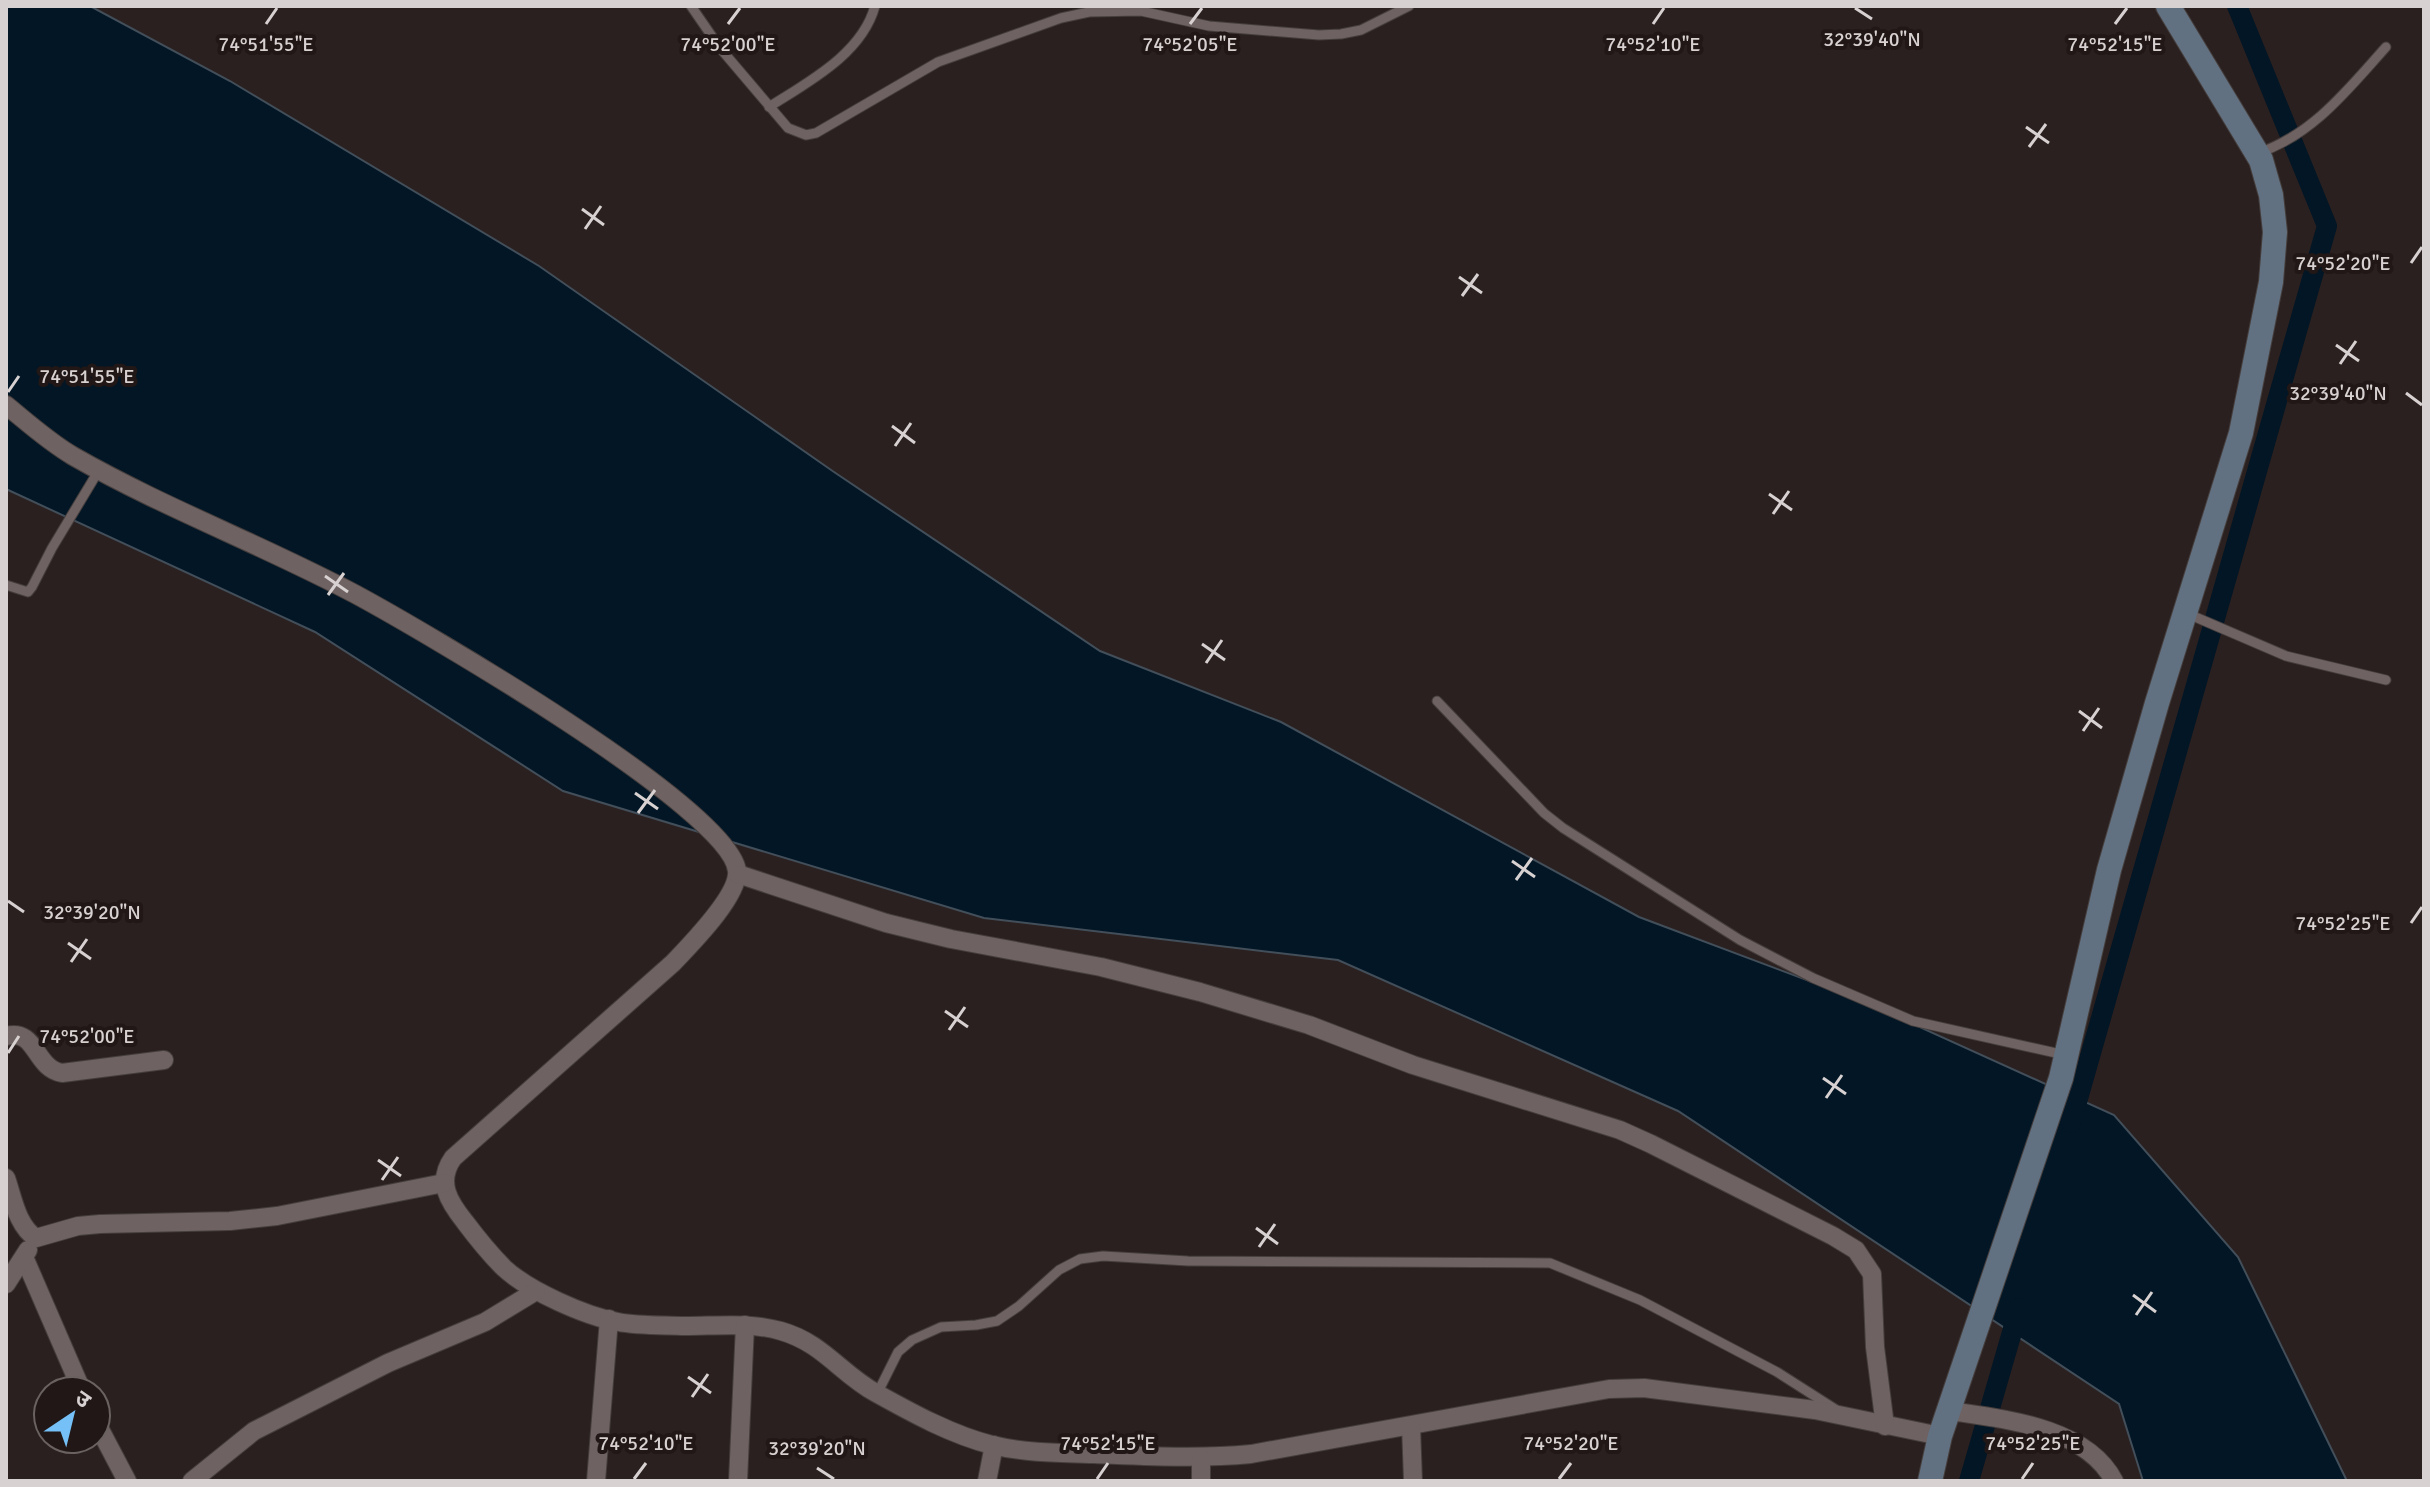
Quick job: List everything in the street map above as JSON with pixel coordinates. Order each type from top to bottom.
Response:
[{"type":"street","points":[[1930,1481],[1940,1436],[2063,1066],[2109,870],[2195,616],[2241,433],[2271,282],[2275,232],[2264,151],[2168,6]]},
{"type":"street","points":[[6,405],[45,437],[99,470],[356,595],[503,682],[650,779],[707,825],[730,852],[738,874],[727,899],[698,936],[673,963],[453,1158],[445,1169],[447,1196],[483,1245],[506,1270],[536,1291],[618,1322],[770,1327],[810,1341],[851,1377],[877,1394],[959,1434],[994,1445],[1035,1451],[1201,1459],[1251,1454],[1609,1389],[1644,1388],[1815,1410],[1940,1436]]},
{"type":"street","points":[[738,874],[886,923],[951,939],[1101,967],[1213,996],[1309,1025],[1413,1065],[1620,1130],[1663,1150],[1856,1250],[1872,1274],[1875,1347],[1885,1426]]},
{"type":"street","points":[[6,1036],[24,1036],[30,1040],[45,1065],[62,1073],[164,1060]]},
{"type":"street","points":[[6,1178],[21,1222],[27,1232],[37,1237],[78,1226],[100,1224],[230,1221],[277,1216],[444,1183]]},
{"type":"street","points":[[6,1284],[37,1237]]},
{"type":"street","points":[[24,1257],[75,1375]]},
{"type":"street","points":[[192,1481],[254,1431],[388,1363],[485,1322],[536,1291]]},
{"type":"street","points":[[596,1481],[609,1319]]},
{"type":"street","points":[[738,1481],[745,1325]]},
{"type":"street","points":[[1951,1408],[2027,1423],[2055,1434],[2104,1464],[2114,1481]]},
{"type":"street","points":[[1411,1426],[1413,1481]]},
{"type":"street","points":[[987,1481],[994,1445]]},
{"type":"street","points":[[112,1452],[127,1481]]},
{"type":"street","points":[[1201,1459],[1201,1481]]},
{"type":"lane","points":[[691,6],[720,48],[769,107],[788,128],[806,135],[816,133],[938,62],[1061,18],[1089,12],[1141,11],[1209,26],[1319,35],[1361,30],[1409,6]]},
{"type":"lane","points":[[769,107],[822,74],[836,61],[859,38],[871,20],[875,6]]},
{"type":"lane","points":[[2264,151],[2295,135],[2330,109],[2386,47]]},
{"type":"lane","points":[[6,585],[28,592],[99,470]]},
{"type":"lane","points":[[2195,616],[2303,661],[2386,680]]},
{"type":"lane","points":[[1437,701],[1544,813],[1563,828],[1740,940],[1793,969],[1913,1021],[2063,1066]]},
{"type":"lane","points":[[877,1394],[898,1352],[912,1340],[941,1327],[997,1321],[1059,1270],[1080,1259],[1103,1256],[1188,1261],[1550,1263],[1640,1300],[1777,1372],[1847,1417]]},
{"type":"water","points":[[6,6],[90,6],[230,81],[539,266],[834,472],[1100,651],[1281,722],[1639,917],[1860,1000],[2114,1115],[2238,1257],[2347,1481],[2143,1481],[2119,1404],[1678,1111],[1338,960],[984,918],[563,791],[315,632],[6,489]]},
{"type":"waterway","points":[[2071,1123],[2327,226],[2237,6]]},
{"type":"waterway","points":[[1969,1481],[2019,1308]]}]
